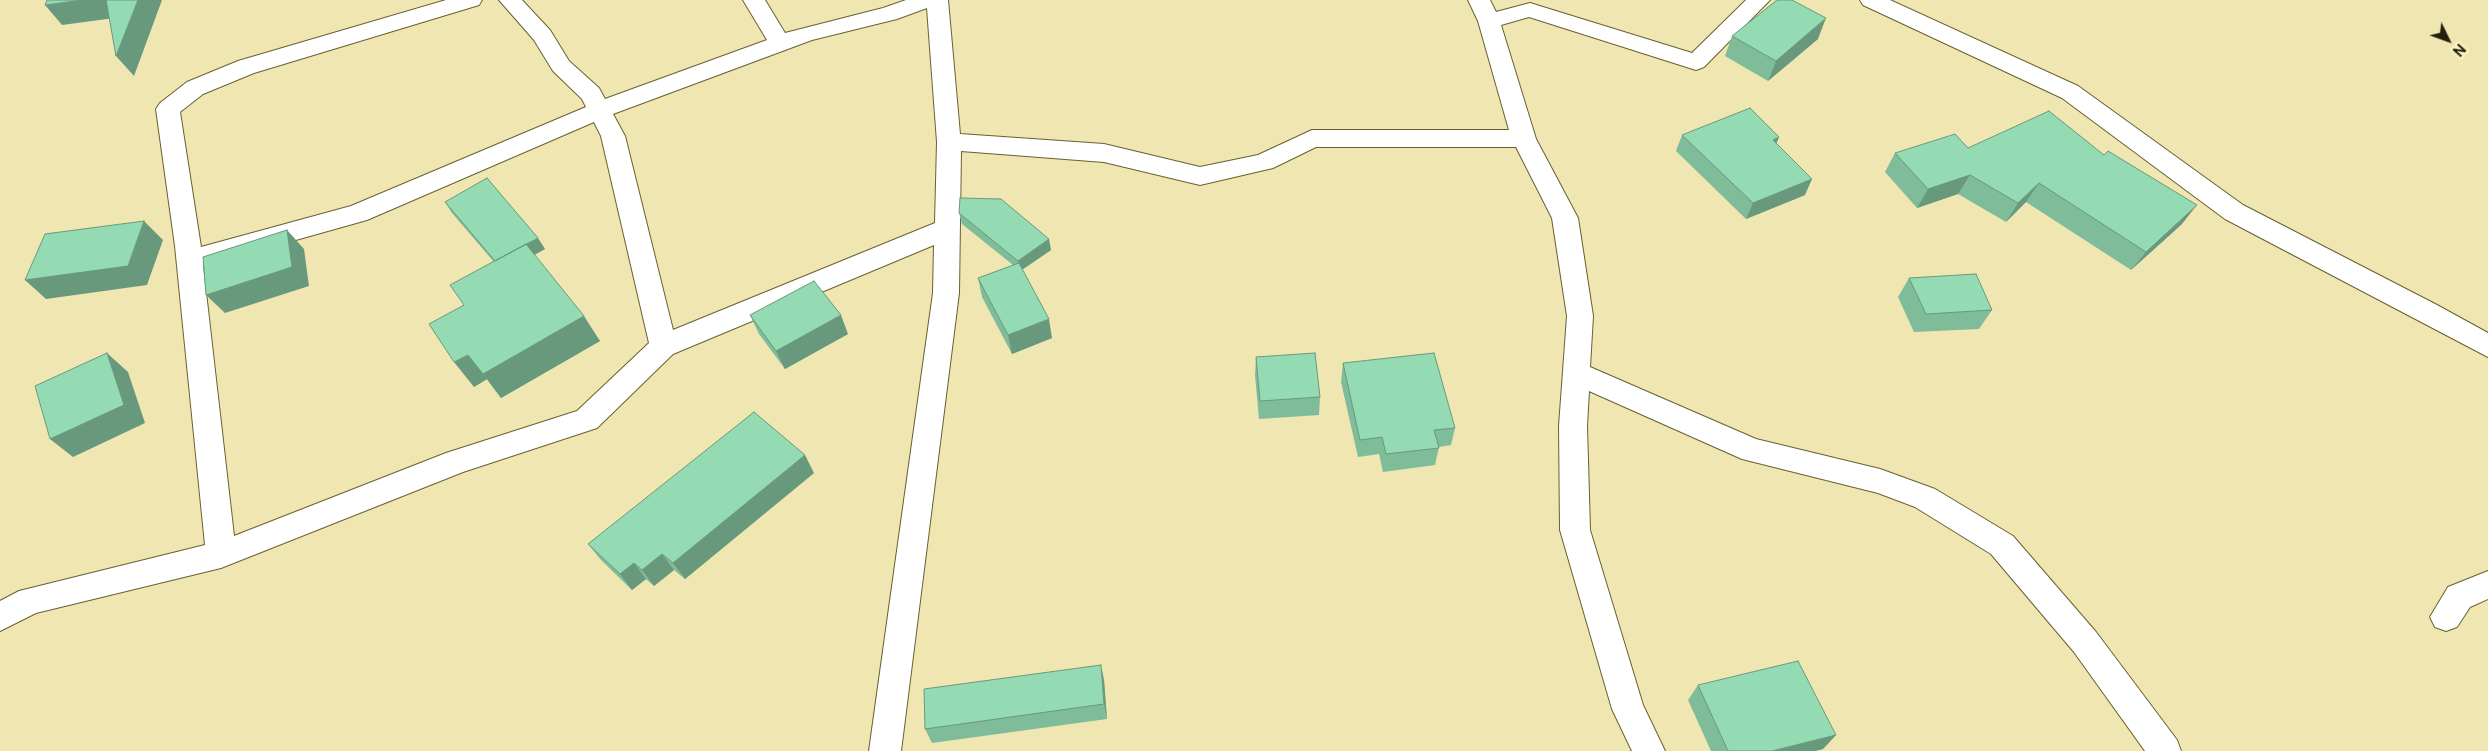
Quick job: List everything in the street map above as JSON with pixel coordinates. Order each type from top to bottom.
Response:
[{"type":"street","points":[[221,555],[190,260],[168,109],[195,88],[246,67],[471,0]]},
{"type":"street","points":[[510,0],[542,35],[561,66],[591,94],[613,136],[663,346]]},
{"type":"street","points":[[754,0],[780,43]]},
{"type":"street","points":[[190,260],[358,213],[600,110],[806,34],[889,14],[928,0]]},
{"type":"street","points":[[885,751],[946,293],[949,228],[949,142],[937,0]]},
{"type":"street","points":[[1650,751],[1628,709],[1575,530],[1573,426],[1580,316],[1565,218],[1524,139],[1484,10],[1530,10],[1696,62],[1759,0]]},
{"type":"street","points":[[1871,0],[2070,92],[2234,212],[2428,312],[2488,346]]},
{"type":"street","points":[[949,142],[1104,153],[1200,176],[1264,162],[1312,138],[1524,139]]},
{"type":"street","points":[[0,617],[30,601],[221,555],[456,462],[587,420],[663,346],[949,228]]},
{"type":"street","points":[[1576,373],[1752,450],[1880,481],[1925,498],[2002,545],[2085,642],[2164,751]]},
{"type":"street","points":[[2446,617],[2459,597],[2488,584]]},
{"type":"building","points":[[47,0],[83,0],[45,5]]},
{"type":"building","points":[[106,0],[138,0],[116,56]]},
{"type":"building","points":[[1777,0],[1792,0],[1826,18],[1776,61],[1732,36]]},
{"type":"building","points":[[1750,108],[1779,137],[1773,140],[1812,179],[1753,203],[1682,135]]},
{"type":"building","points":[[2049,111],[2104,155],[2108,151],[2197,205],[2146,252],[2039,183],[2018,203],[1970,175],[1928,189],[1895,153],[1955,134],[1968,148]]},
{"type":"building","points":[[487,178],[538,238],[495,261],[445,202]]},
{"type":"building","points":[[960,198],[1001,199],[1049,239],[1018,261],[959,213]]},
{"type":"building","points":[[144,221],[128,266],[25,280],[45,234]]},
{"type":"building","points":[[287,230],[292,267],[206,295],[203,257]]},
{"type":"building","points":[[526,244],[584,316],[483,374],[468,355],[454,362],[429,324],[464,305],[450,285]]},
{"type":"building","points":[[1019,263],[1049,319],[1008,335],[978,278]]},
{"type":"building","points":[[1976,274],[1992,310],[1926,314],[1909,278]]},
{"type":"building","points":[[814,281],[841,315],[776,351],[750,315]]},
{"type":"building","points":[[107,353],[124,405],[50,439],[35,386]]},
{"type":"building","points":[[1315,353],[1320,397],[1260,401],[1256,357]]},
{"type":"building","points":[[1434,353],[1455,428],[1434,430],[1439,448],[1386,454],[1382,437],[1360,440],[1343,363]]},
{"type":"building","points":[[754,412],[805,455],[673,563],[662,554],[642,570],[634,563],[620,574],[588,544]]},
{"type":"building","points":[[1798,661],[1836,735],[1772,751],[1728,751],[1698,685]]},
{"type":"building","points":[[1101,665],[1104,704],[925,729],[924,689]]}]
